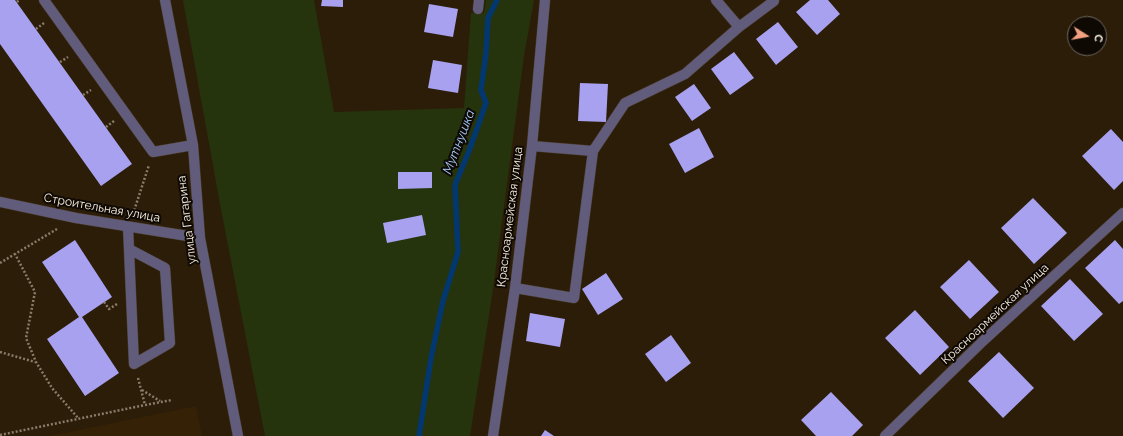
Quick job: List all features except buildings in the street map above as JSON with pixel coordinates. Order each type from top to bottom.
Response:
[{"type":"street","points":[[44,0],[153,152],[192,146]]},
{"type":"street","name":"улица Гагарина","points":[[165,0],[192,146],[200,238],[238,436]]},
{"type":"street","name":"Красноармейская улица","points":[[493,436],[515,288],[532,146],[545,0]]},
{"type":"street","points":[[716,0],[739,27]]},
{"type":"street","points":[[515,288],[574,298],[592,151],[625,103],[685,74],[739,27],[774,1]]},
{"type":"street","points":[[532,146],[592,151]]},
{"type":"street","name":"Строительная улица","points":[[0,202],[76,218],[200,238]]},
{"type":"street","name":"Красноармейская улица","points":[[885,436],[983,341],[1123,212]]},
{"type":"street","points":[[128,227],[134,364],[170,343],[166,268],[129,249]]},
{"type":"path","points":[[106,127],[112,122]]},
{"type":"path","points":[[128,227],[153,152]]},
{"type":"path","points":[[0,263],[76,218]]},
{"type":"path","points":[[15,254],[35,292],[26,338],[36,362],[52,388],[78,418]]},
{"type":"path","points":[[104,302],[109,309],[113,306]]},
{"type":"path","points":[[0,352],[36,362]]},
{"type":"path","points":[[134,364],[145,405]]},
{"type":"path","points":[[141,390],[160,402]]},
{"type":"path","points":[[0,435],[172,400]]},
{"type":"shaded area","points":[[196,406],[202,436],[49,436]]},
{"type":"green space","points":[[183,0],[314,0],[334,112],[464,108],[471,13],[484,13],[486,0],[534,0],[524,56],[492,296],[470,436],[265,436],[220,204]]},
{"type":"waterway","name":"Мутнушка","points":[[419,436],[431,358],[443,301],[458,252],[455,185],[486,103],[481,90],[486,53],[488,18],[497,0]]}]
